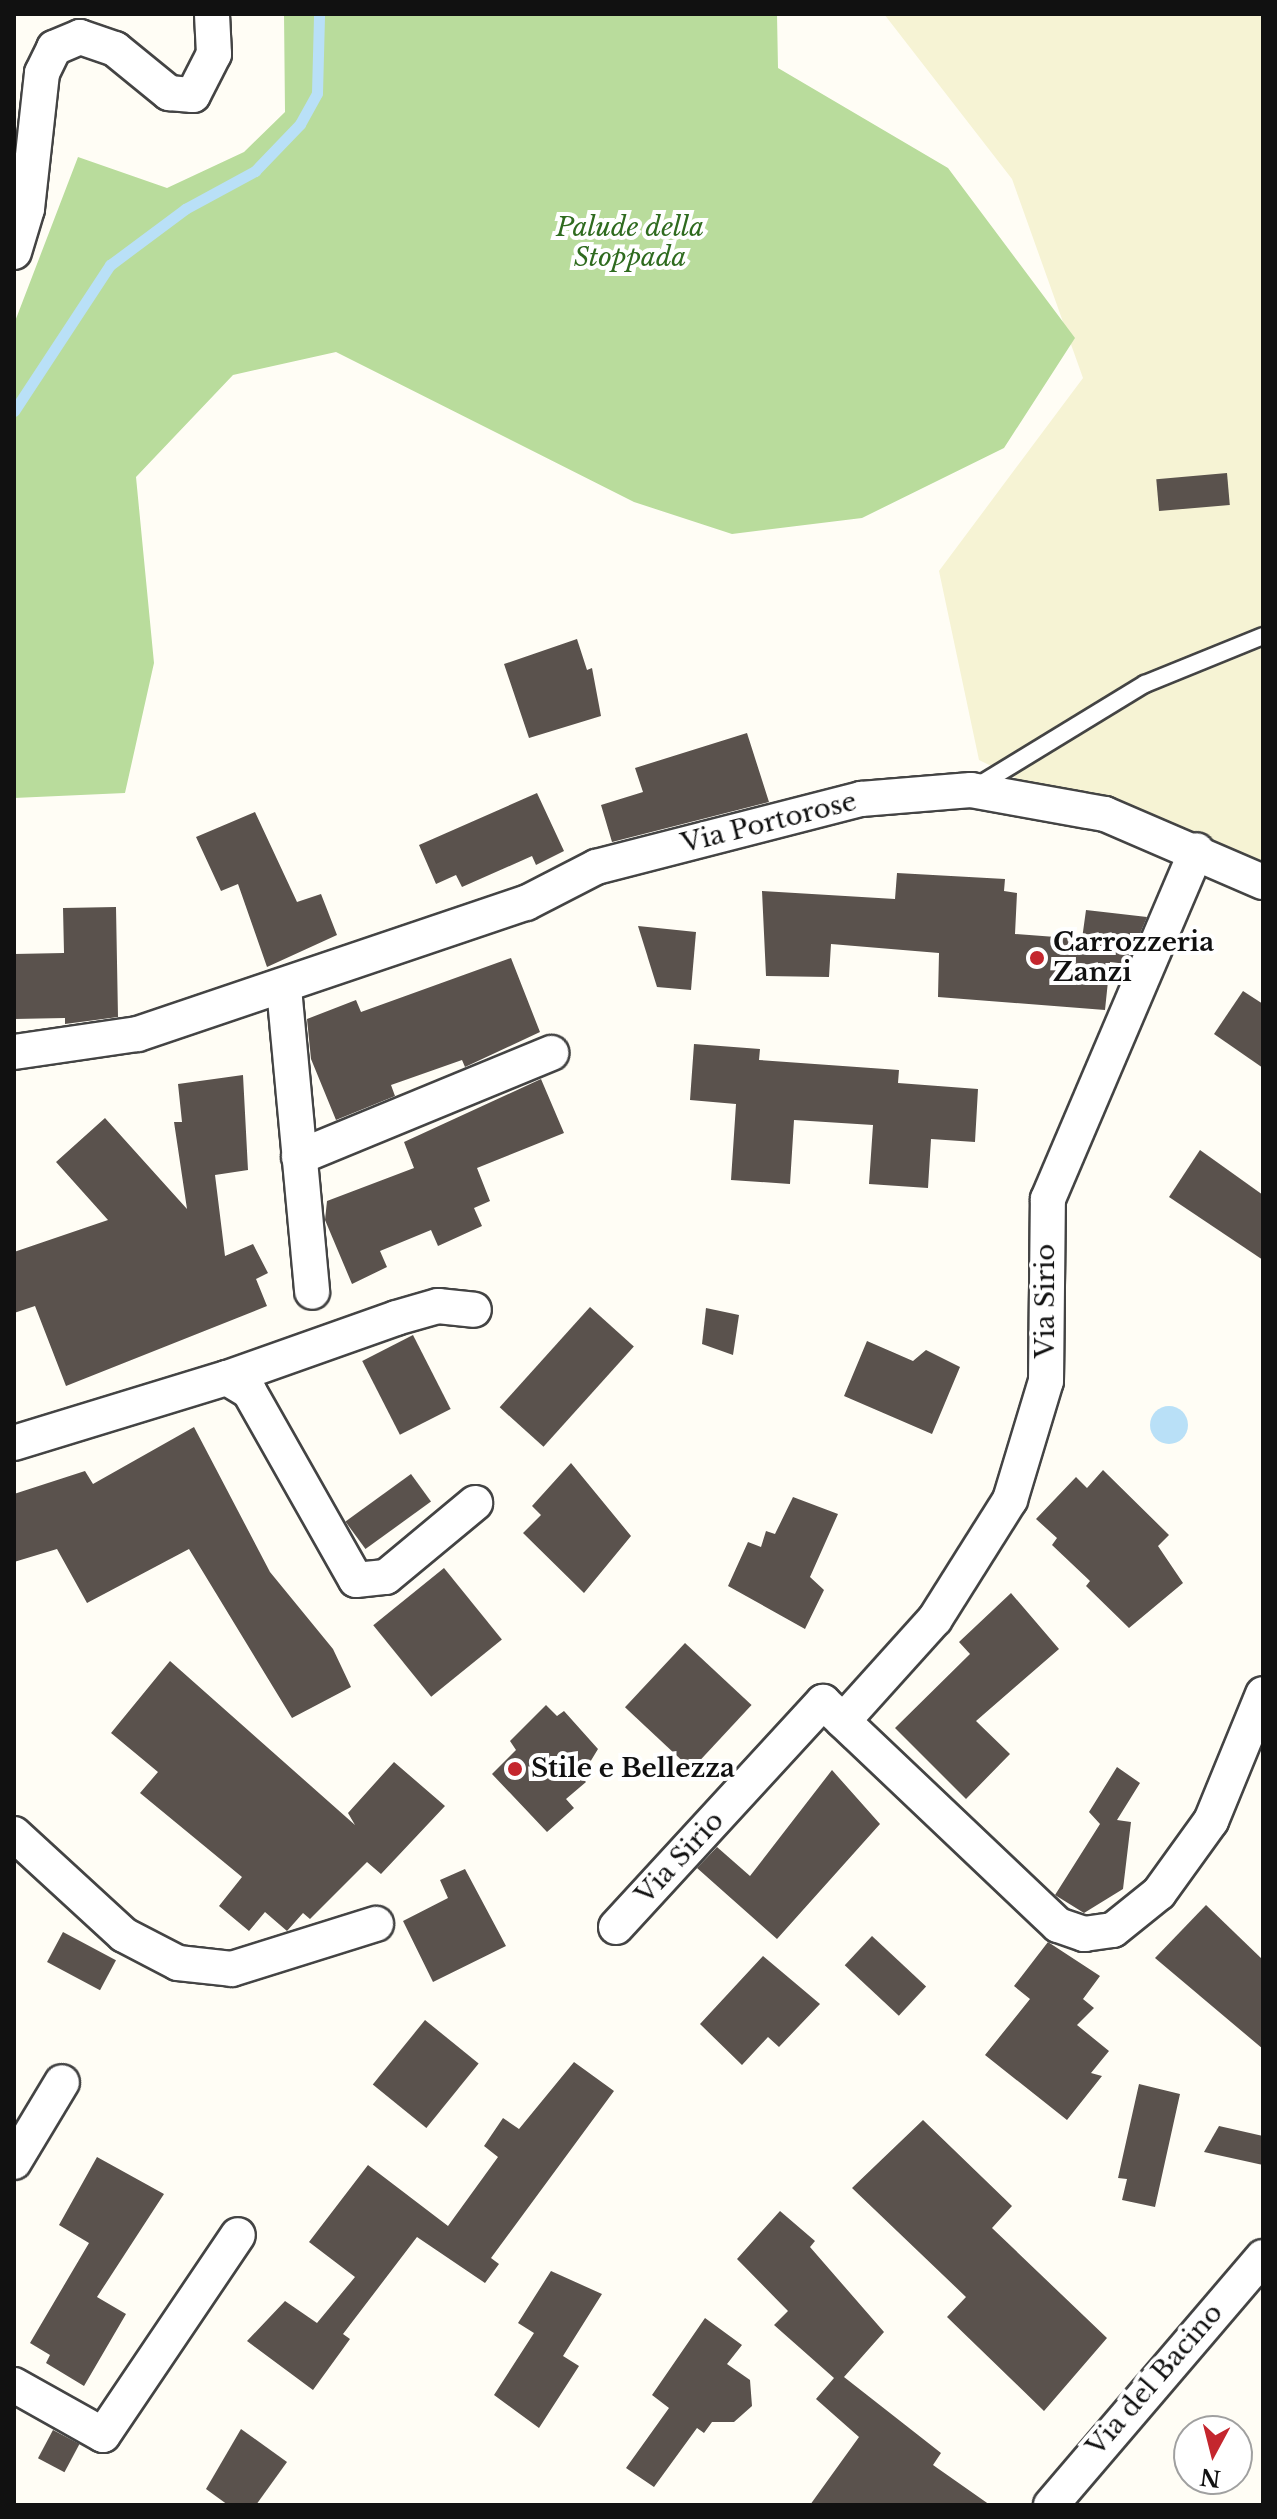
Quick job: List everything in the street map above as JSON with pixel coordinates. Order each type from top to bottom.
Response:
[{"type":"street","points":[[14,252],[27,209],[42,73],[54,48],[80,37],[115,49],[169,93],[193,95],[207,81],[214,54],[212,14]]},
{"type":"street","name":"Via Portorose","points":[[14,1052],[138,1034],[284,988],[526,903],[596,867],[861,799],[971,790],[1105,814],[1197,850],[1263,882]]},
{"type":"street","name":"Via Sirio","points":[[843,1721],[935,1619],[1010,1500],[1046,1381],[1048,1199],[1197,850]]},
{"type":"street","points":[[284,988],[312,1292]]},
{"type":"street","name":"Via Portorose","points":[[14,1035],[84,1041]]},
{"type":"street","points":[[299,1157],[551,1053]]},
{"type":"street","points":[[14,1443],[227,1378],[396,1318],[438,1306],[474,1310]]},
{"type":"street","points":[[227,1378],[249,1391],[356,1580],[386,1577],[475,1503]]},
{"type":"street","name":"Via Sirio","points":[[616,1927],[823,1702],[999,1874],[1058,1925],[1084,1934],[1113,1930],[1159,1893],[1211,1821],[1263,1694]]},
{"type":"street","points":[[14,1834],[124,1935],[178,1963],[232,1969],[376,1924]]},
{"type":"street","points":[[14,2162],[62,2082]]},
{"type":"street","points":[[14,2385],[103,2435],[238,2235]]},
{"type":"street","name":"Via del Bacino","points":[[1051,2505],[1263,2257]]},
{"type":"lane","points":[[971,790],[1145,684],[1263,636]]},
{"type":"shaded area","points":[[884,14],[1263,14],[1263,899],[979,760],[939,571],[1083,378],[1012,179]]},
{"type":"green space","name":"Palude della Stoppada","points":[[284,14],[777,14],[778,68],[948,168],[1075,338],[1004,448],[862,518],[732,534],[634,502],[336,352],[233,375],[136,477],[154,663],[125,793],[14,798],[14,324],[78,157],[167,188],[244,152],[285,112]]},
{"type":"water","points":[[1169,1406],[1182,1412],[1188,1425],[1182,1438],[1169,1444],[1156,1438],[1150,1425],[1156,1412]]},
{"type":"building","points":[[1227,473],[1230,505],[1159,511],[1156,479]]},
{"type":"building","points":[[577,639],[587,670],[592,668],[601,716],[529,738],[504,664]]},
{"type":"building","points":[[747,733],[769,802],[612,842],[601,805],[643,792],[635,768]]},
{"type":"building","points":[[537,793],[564,851],[536,865],[532,856],[462,887],[456,875],[436,884],[419,845]]},
{"type":"building","points":[[255,812],[297,902],[321,894],[337,935],[267,967],[238,884],[221,891],[196,837]]},
{"type":"building","points":[[897,873],[1005,879],[1004,891],[1017,893],[1015,934],[1082,939],[1086,910],[1147,917],[1127,964],[1110,962],[1105,1010],[938,997],[939,953],[831,944],[829,977],[766,976],[762,891],[895,899]]},
{"type":"building","points":[[116,907],[118,1017],[65,1024],[65,1018],[14,1019],[14,954],[64,953],[63,908]]},
{"type":"building","points":[[638,926],[696,932],[691,990],[657,987]]},
{"type":"building","points":[[511,958],[540,1032],[465,1067],[462,1060],[391,1085],[395,1096],[336,1120],[311,1059],[307,1019],[356,1000],[361,1012]]},
{"type":"building","points":[[1243,991],[1263,1004],[1263,1068],[1214,1034]]},
{"type":"building","points":[[694,1044],[760,1049],[759,1060],[899,1070],[898,1083],[978,1089],[975,1142],[931,1139],[928,1188],[869,1184],[873,1125],[794,1120],[790,1184],[731,1180],[736,1104],[690,1100]]},
{"type":"building","points":[[243,1075],[248,1170],[215,1175],[225,1256],[253,1244],[268,1273],[256,1279],[267,1306],[66,1386],[35,1306],[14,1313],[14,1252],[108,1220],[56,1162],[105,1118],[187,1209],[174,1122],[182,1122],[178,1084]]},
{"type":"building","points":[[541,1079],[564,1133],[477,1168],[490,1201],[474,1208],[482,1226],[438,1246],[431,1230],[380,1251],[387,1267],[352,1284],[325,1220],[327,1201],[414,1168],[404,1142]]},
{"type":"building","points":[[1200,1150],[1263,1195],[1263,1260],[1169,1197]]},
{"type":"building","points":[[590,1307],[634,1346],[544,1447],[500,1407]]},
{"type":"building","points":[[706,1308],[739,1315],[733,1355],[702,1344]]},
{"type":"building","points":[[413,1335],[451,1409],[400,1435],[362,1361]]},
{"type":"building","points":[[867,1341],[913,1361],[926,1350],[960,1367],[932,1434],[844,1396]]},
{"type":"building","points":[[194,1427],[270,1572],[333,1649],[351,1687],[292,1718],[189,1549],[87,1603],[57,1549],[14,1562],[14,1494],[85,1471],[93,1484]]},
{"type":"building","points":[[571,1463],[631,1536],[584,1593],[523,1533],[541,1515],[532,1506]]},
{"type":"building","points":[[1103,1470],[1169,1535],[1158,1546],[1183,1583],[1129,1628],[1086,1586],[1090,1581],[1052,1545],[1057,1538],[1036,1519],[1076,1477],[1087,1488]]},
{"type":"building","points":[[411,1474],[431,1502],[365,1549],[345,1522]]},
{"type":"building","points":[[793,1497],[838,1514],[810,1577],[824,1590],[805,1629],[728,1586],[748,1542],[761,1547],[766,1531],[775,1534]]},
{"type":"building","points":[[444,1568],[502,1639],[431,1697],[373,1625]]},
{"type":"building","points":[[1011,1593],[1059,1649],[976,1721],[1010,1754],[966,1799],[895,1728],[970,1654],[959,1642]]},
{"type":"building","points":[[685,1643],[752,1705],[692,1769],[625,1707]]},
{"type":"building","points":[[170,1661],[355,1825],[348,1813],[394,1762],[445,1806],[381,1874],[367,1862],[310,1919],[303,1913],[287,1931],[265,1912],[249,1931],[219,1906],[242,1877],[140,1793],[158,1772],[111,1733]]},
{"type":"building","points":[[546,1705],[557,1716],[564,1711],[598,1749],[581,1777],[586,1782],[566,1799],[574,1808],[547,1832],[492,1774],[516,1750],[510,1741]]},
{"type":"building","points":[[1117,1767],[1140,1783],[1117,1820],[1131,1822],[1123,1889],[1084,1913],[1055,1895],[1100,1824],[1089,1812]]},
{"type":"building","points":[[832,1770],[880,1824],[777,1939],[697,1868],[717,1847],[750,1876]]},
{"type":"building","points":[[465,1869],[506,1946],[433,1982],[403,1921],[448,1898],[440,1880]]},
{"type":"building","points":[[1206,1905],[1263,1960],[1263,2049],[1155,1958]]},
{"type":"building","points":[[63,1932],[116,1960],[100,1990],[47,1962]]},
{"type":"building","points":[[872,1936],[926,1986],[899,2016],[845,1965]]},
{"type":"building","points":[[1048,1942],[1100,1976],[1083,1999],[1094,2008],[1077,2025],[1109,2051],[1091,2073],[1102,2076],[1067,2120],[985,2055],[1030,1999],[1014,1986]]},
{"type":"building","points":[[763,1956],[820,2004],[779,2047],[768,2037],[742,2065],[700,2024]]},
{"type":"building","points":[[425,2020],[479,2063],[426,2128],[373,2085]]},
{"type":"building","points":[[574,2062],[614,2091],[491,2258],[499,2264],[485,2283],[417,2237],[343,2334],[350,2339],[313,2390],[247,2341],[285,2301],[317,2323],[355,2277],[309,2242],[368,2165],[448,2226],[498,2157],[484,2146],[503,2118],[519,2129]]},
{"type":"building","points":[[1139,2084],[1180,2094],[1155,2207],[1122,2200],[1127,2179],[1118,2178]]},
{"type":"building","points":[[923,2120],[1012,2206],[992,2228],[1107,2338],[1044,2411],[947,2317],[966,2297],[852,2188]]},
{"type":"building","points":[[1219,2126],[1263,2136],[1263,2165],[1204,2152]]},
{"type":"building","points":[[97,2157],[164,2194],[97,2297],[126,2314],[84,2386],[46,2363],[50,2355],[30,2343],[89,2243],[59,2225]]},
{"type":"building","points":[[780,2211],[815,2241],[810,2247],[884,2332],[844,2377],[941,2453],[933,2465],[990,2505],[810,2505],[859,2437],[816,2399],[834,2378],[774,2325],[788,2311],[737,2259]]},
{"type":"building","points":[[551,2271],[602,2294],[563,2356],[579,2366],[539,2428],[494,2395],[534,2333],[518,2323]]},
{"type":"building","points":[[705,2318],[742,2345],[727,2364],[750,2380],[752,2406],[734,2422],[712,2422],[704,2433],[697,2428],[654,2487],[626,2468],[669,2408],[652,2395]]},
{"type":"building","points":[[241,2429],[287,2462],[256,2505],[228,2505],[206,2489]]},
{"type":"building","points":[[53,2430],[79,2444],[64,2472],[38,2458]]},
{"type":"waterway","points":[[14,411],[110,265],[185,209],[255,171],[300,124],[317,93],[319,14]]},
{"type":"place","name":"Carrozzeria Zanzi","points":[[1037,958]]},
{"type":"place","name":"Stile e Bellezza","points":[[515,1769]]}]
